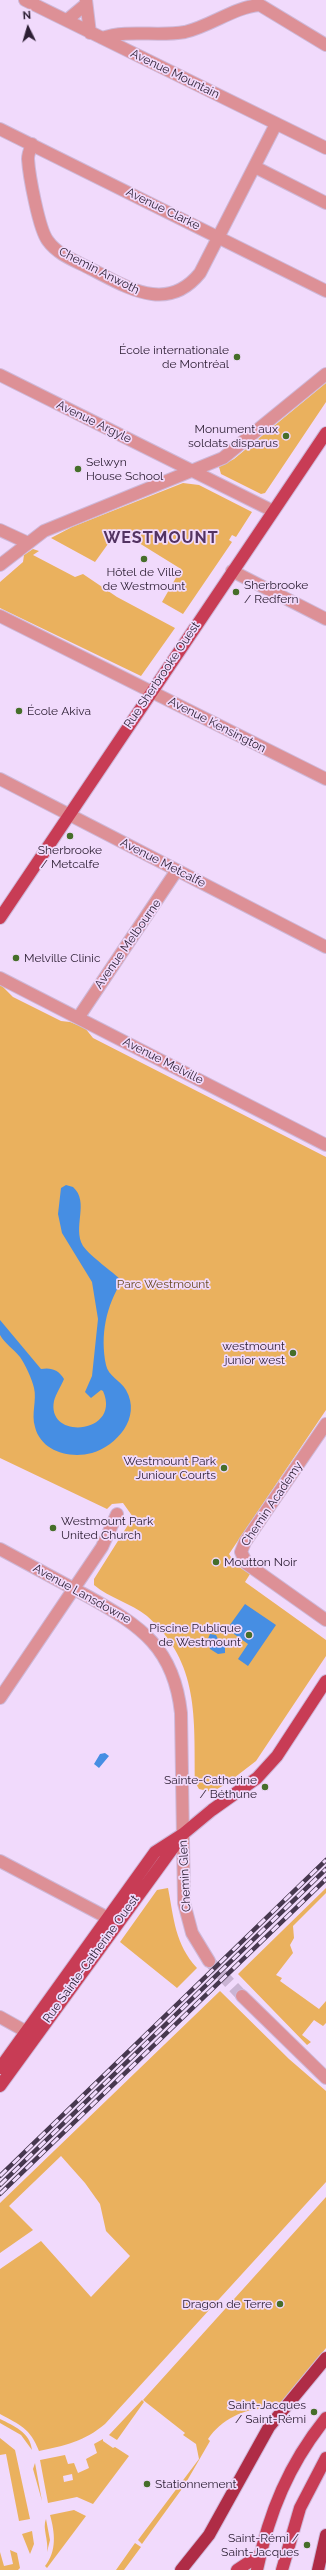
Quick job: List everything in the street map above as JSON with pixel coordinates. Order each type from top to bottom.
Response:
[{"type":"highway","points":[[181,2570],[209,2535],[269,2427],[326,2358]]},
{"type":"highway","points":[[318,2570],[326,2535]]},
{"type":"main road","name":"Rue Sherbrooke Ouest","points":[[0,918],[273,511],[324,441]]},
{"type":"main road","name":"Rue Sainte-Catherine Ouest","points":[[0,2086],[31,2034],[108,1918],[155,1852],[183,1834],[212,1810],[246,1788],[267,1768],[326,1681]]},
{"type":"main road","name":"Rue Sainte-Catherine Ouest","points":[[0,2068],[31,2034],[183,1834]]},
{"type":"main road","points":[[257,2570],[270,2518],[285,2481],[300,2452],[326,2418]]},
{"type":"main road","points":[[282,2570],[300,2508],[326,2458]]},
{"type":"main road","points":[[237,2570],[261,2554]]},
{"type":"street","name":"Avenue Mountain","points":[[25,0],[326,148]]},
{"type":"street","points":[[233,12],[240,0]]},
{"type":"street","points":[[102,38],[128,33],[184,32],[259,2],[326,45]]},
{"type":"street","points":[[67,20],[85,3]]},
{"type":"street","points":[[85,3],[90,32]]},
{"type":"street","name":"Chemin Anwoth","points":[[32,144],[28,159],[40,222],[46,240],[63,254],[131,289],[157,295],[185,287],[200,273],[276,124]]},
{"type":"street","name":"Avenue Clarke","points":[[0,129],[326,292]]},
{"type":"street","points":[[255,167],[326,203]]},
{"type":"street","points":[[0,565],[26,542],[63,522],[192,470],[232,452],[326,374]]},
{"type":"street","name":"Avenue Argyle","points":[[0,376],[273,511]]},
{"type":"street","points":[[0,530],[26,542]]},
{"type":"street","points":[[232,572],[326,619]]},
{"type":"street","name":"Avenue Kensington","points":[[0,616],[326,779]]},
{"type":"street","name":"Avenue Metcalfe","points":[[0,779],[326,947]]},
{"type":"street","name":"Avenue Melbourne","points":[[78,1018],[176,870]]},
{"type":"street","name":"Avenue Melville","points":[[0,978],[326,1145]]},
{"type":"street","name":"Chemin Academy","points":[[326,1424],[245,1542],[241,1552],[242,1558],[248,1565],[326,1620]]},
{"type":"street","points":[[0,1698],[106,1541],[117,1514]]},
{"type":"street","name":"Avenue Lansdowne","points":[[0,1549],[74,1588],[138,1626],[158,1648],[172,1673],[181,1713],[183,1834]]},
{"type":"street","name":"Chemin Glen","points":[[183,1834],[185,1911],[192,1933],[209,1961]]},
{"type":"street","points":[[0,1861],[108,1918]]},
{"type":"street","points":[[242,1996],[326,2078]]},
{"type":"street","points":[[0,2016],[31,2034]]},
{"type":"green space","points":[[326,383],[326,402],[265,493],[261,494],[221,474],[219,467],[234,459]]},
{"type":"green space","points":[[183,483],[199,485],[252,512],[236,537],[232,535],[229,540],[232,542],[183,614],[162,602],[181,569],[118,530],[95,562],[51,538],[72,527]]},
{"type":"green space","points":[[33,549],[39,551],[33,555],[75,577],[83,574],[117,597],[175,628],[141,676],[0,608],[0,582],[23,562],[24,555]]},
{"type":"green space","name":"Parc Westmount","points":[[0,984],[13,997],[61,1021],[70,1022],[85,1028],[93,1038],[326,1157],[326,1410],[229,1554],[236,1565],[250,1574],[245,1582],[326,1640],[326,1656],[256,1761],[230,1781],[229,1779],[223,1782],[224,1785],[212,1792],[199,1789],[195,1782],[195,1736],[193,1714],[185,1672],[177,1653],[164,1634],[141,1611],[106,1594],[94,1585],[94,1579],[133,1517],[123,1503],[112,1504],[107,1509],[0,1458]]},
{"type":"green space","points":[[168,1888],[176,1931],[184,1950],[197,1968],[177,1988],[120,1942],[157,1890]]},
{"type":"green space","points":[[326,1888],[326,1893],[293,1926],[294,1938],[290,1945],[293,1953],[276,1975],[282,1978],[280,1981],[319,2009],[326,2001],[326,2023],[323,2026],[314,2020],[302,2035],[311,2042],[307,2045],[238,1974]]},
{"type":"green space","points":[[220,1991],[289,2059],[326,2091],[326,2182],[105,2424],[82,2439],[39,2451],[36,2443],[24,2428],[0,2414],[0,2269],[41,2241],[91,2297],[130,2256],[106,2231],[100,2204],[85,2183],[61,2156],[9,2206],[33,2230],[0,2253],[0,2203]]},
{"type":"green space","points":[[326,2197],[326,2348],[276,2409],[256,2409],[247,2411],[229,2419],[214,2431],[208,2439],[210,2441],[184,2486],[142,2544],[138,2540],[199,2459],[196,2444],[183,2435],[185,2433],[143,2400]]},
{"type":"green space","points":[[142,2400],[144,2402],[117,2440],[109,2435]]},
{"type":"green space","points":[[0,2419],[16,2427],[25,2434],[31,2444],[32,2450],[21,2435],[0,2423]]},
{"type":"green space","points":[[0,2438],[15,2450],[30,2519],[19,2521],[6,2454],[0,2455]]},
{"type":"green space","points":[[103,2439],[103,2441],[113,2448],[115,2447],[129,2456],[93,2504],[77,2497],[48,2503],[40,2460],[65,2455],[68,2464],[74,2463],[78,2473],[89,2468],[86,2459],[97,2453],[94,2444]],"holes":[[[72,2474],[73,2480],[64,2482],[63,2476]]]},
{"type":"green space","points":[[35,2463],[42,2501],[33,2469]]},
{"type":"green space","points":[[74,2510],[86,2516],[47,2568],[45,2566],[52,2554],[54,2542],[50,2515]]},
{"type":"green space","points":[[46,2519],[50,2540],[47,2552],[45,2526]]},
{"type":"green space","points":[[32,2531],[34,2544],[30,2554],[22,2534]]},
{"type":"green space","points":[[135,2543],[141,2547],[124,2570],[116,2570]]},
{"type":"green space","points":[[10,2550],[17,2553],[20,2568],[18,2570],[0,2570],[0,2552],[4,2566],[13,2564]]},
{"type":"water","points":[[66,1185],[73,1187],[78,1193],[80,1200],[81,1207],[79,1231],[83,1246],[91,1255],[122,1281],[116,1291],[108,1311],[104,1332],[104,1354],[107,1369],[126,1390],[130,1400],[131,1411],[129,1420],[118,1437],[101,1449],[83,1455],[65,1454],[57,1451],[43,1442],[38,1435],[34,1422],[35,1393],[32,1380],[20,1357],[0,1335],[0,1320],[41,1369],[48,1368],[60,1373],[64,1379],[54,1401],[55,1414],[61,1422],[71,1427],[83,1427],[94,1424],[102,1416],[106,1405],[103,1391],[101,1390],[91,1398],[85,1392],[92,1376],[98,1319],[92,1282],[62,1233],[58,1214],[61,1188]]},
{"type":"water","points":[[245,1604],[276,1625],[248,1666],[238,1659],[248,1644],[227,1629]]},
{"type":"water","points":[[210,1634],[216,1635],[219,1641],[225,1645],[225,1653],[218,1654],[210,1649],[207,1641]]},
{"type":"water","points":[[105,1753],[109,1756],[99,1768],[94,1764],[100,1754]]},
{"type":"tunnel","points":[[209,1961],[242,1996]]},
{"type":"railway","points":[[0,2176],[326,1860]]},
{"type":"railway","points":[[0,2185],[326,1869]]},
{"type":"railway","points":[[0,2194],[326,1879]]},
{"type":"place","name":"École internationale de Montréal","points":[[237,357]]},
{"type":"place","name":"Monument aux soldats disparus","points":[[286,436]]},
{"type":"place","name":"Selwyn House School","points":[[78,469]]},
{"type":"place","name":"Hôtel de Ville de Westmount","points":[[144,559]]},
{"type":"place","name":"Sherbrooke / Redfern","points":[[236,592]]},
{"type":"place","name":"École Akiva","points":[[19,711]]},
{"type":"place","name":"Sherbrooke / Metcalfe","points":[[70,836]]},
{"type":"place","name":"Melville Clinic","points":[[16,958]]},
{"type":"place","name":"westmount junior west","points":[[293,1353]]},
{"type":"place","name":"Westmount Park Juniour Courts","points":[[224,1468]]},
{"type":"place","name":"Westmount Park United Church","points":[[53,1528]]},
{"type":"place","name":"Moutton Noir","points":[[216,1562]]},
{"type":"place","name":"Piscine Publique de Westmount","points":[[249,1635]]},
{"type":"place","name":"Sainte-Catherine / Béthune","points":[[265,1787]]},
{"type":"place","name":"Dragon de Terre","points":[[280,2304]]},
{"type":"place","name":"Saint-Jacques / Saint-Rémi","points":[[314,2412]]},
{"type":"place","name":"Stationnement","points":[[147,2484]]},
{"type":"place","name":"Saint-Rémi / Saint-Jacques","points":[[307,2545]]},
{"type":"district","name":"WESTMOUNT","points":[[161,538]]}]
